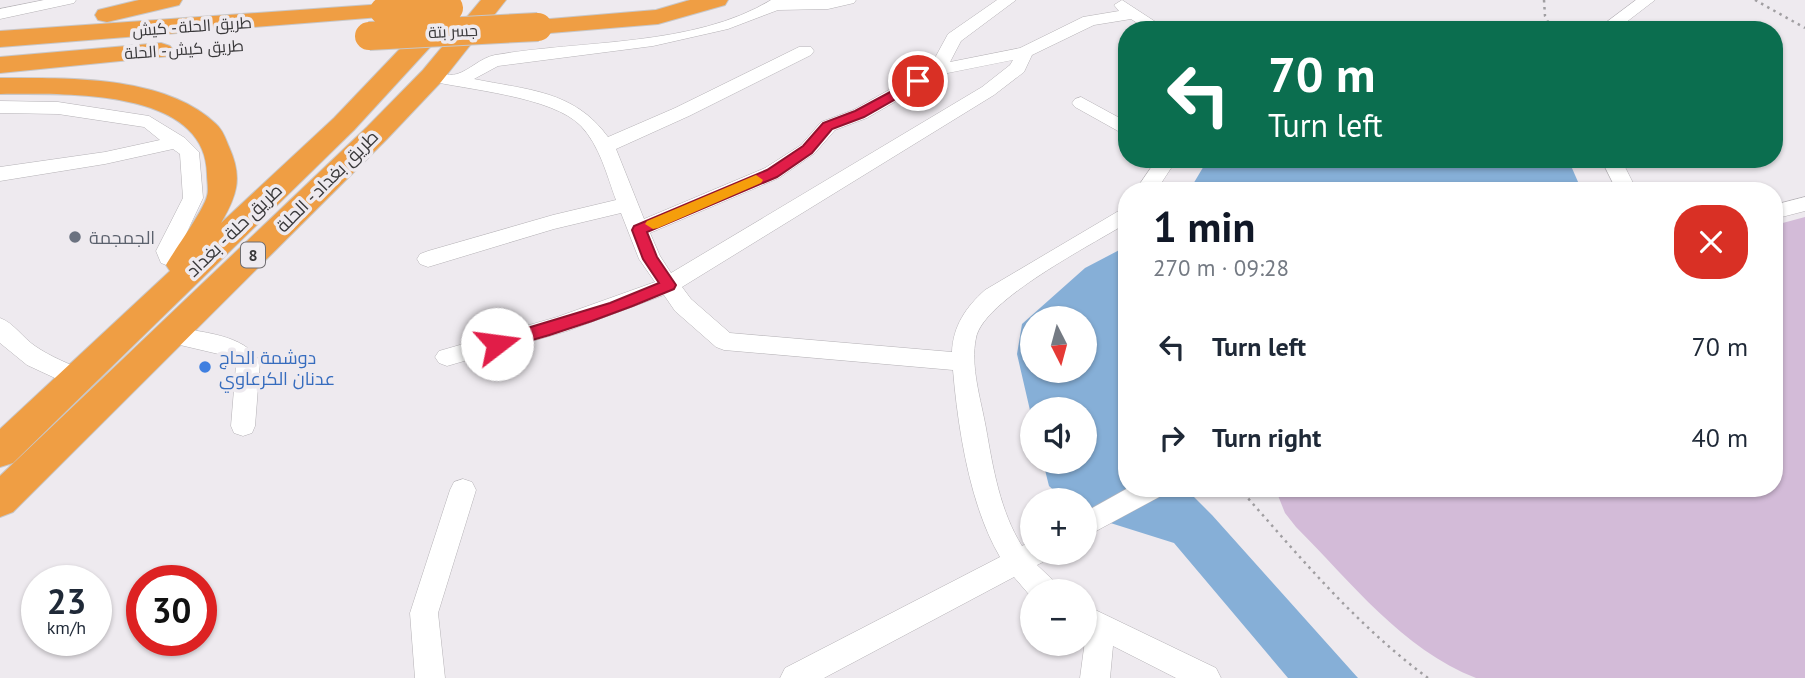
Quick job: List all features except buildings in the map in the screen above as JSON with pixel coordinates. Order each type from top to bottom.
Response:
[{"type":"highway","points":[[3,39],[170,0]]},
{"type":"highway","name":"طريق حلة - بغداد","points":[[0,452],[344,124],[459,0]]},
{"type":"highway","name":"طريق بغداد - الحلة","points":[[0,500],[125,378],[446,78],[494,0]]},
{"type":"highway","points":[[540,16],[617,0]]},
{"type":"highway","points":[[540,16],[658,17],[701,7],[716,0]]},
{"type":"highway","name":"طريق الحلة - كيش","points":[[3,39],[384,11]]},
{"type":"highway","name":"جسر بتة","points":[[384,11],[540,16]]},
{"type":"highway","name":"جسر بتة","points":[[369,36],[540,16]]},
{"type":"highway","name":"طريق كيش - الحلة","points":[[0,65],[369,36]]},
{"type":"highway","points":[[0,86],[53,86],[123,92],[176,107],[208,131],[221,161],[222,196],[160,301]]},
{"type":"highway","points":[[134,326],[148,336],[172,334]]},
{"type":"highway","points":[[83,373],[113,366],[120,369],[125,378]]},
{"type":"street","points":[[0,14],[16,5],[68,0]]},
{"type":"street","points":[[446,78],[493,61],[652,44],[727,24],[778,2],[828,4],[848,0]]},
{"type":"street","points":[[937,70],[954,38],[1008,0]]},
{"type":"street","points":[[1114,0],[1146,21]]},
{"type":"street","points":[[1617,21],[1647,0]]},
{"type":"street","points":[[639,230],[772,173],[808,149],[828,126],[860,114],[937,70],[1025,52],[1089,21],[1134,13]]},
{"type":"street","points":[[606,146],[805,51]]},
{"type":"street","points":[[447,356],[547,331],[615,308],[668,285],[988,91],[1018,68],[1025,52]]},
{"type":"street","points":[[446,78],[553,101],[587,121],[606,146],[650,259],[683,305],[724,341],[963,362]]},
{"type":"street","points":[[1081,103],[1118,125]]},
{"type":"street","points":[[0,107],[58,108],[119,116],[149,122],[178,142],[189,152],[193,198],[167,251],[169,258],[185,260]]},
{"type":"street","points":[[0,174],[105,158],[178,142]]},
{"type":"street","points":[[428,259],[553,222],[629,204]]},
{"type":"street","points":[[1783,210],[1805,204]]},
{"type":"street","points":[[1020,552],[1001,535],[990,507],[963,362],[964,336],[983,304],[1118,219]]},
{"type":"street","points":[[0,327],[12,342],[38,362],[83,373]]},
{"type":"street","points":[[172,334],[234,349],[248,362],[243,426]]},
{"type":"street","points":[[430,678],[424,613],[463,490]]},
{"type":"street","points":[[1097,518],[1136,497]]},
{"type":"street","points":[[795,678],[1020,560]]},
{"type":"street","points":[[1097,624],[1206,678]]},
{"type":"street","points":[[1094,656],[1095,678]]},
{"type":"path","points":[[1545,0],[1548,21]]},
{"type":"path","points":[[1755,0],[1805,28]]},
{"type":"path","points":[[1247,497],[1353,615],[1428,678]]},
{"type":"shaded area","points":[[1805,217],[1805,678],[1476,678],[1424,650],[1401,632],[1358,591],[1285,513],[1279,497],[1783,497],[1783,223]]},
{"type":"water","points":[[1203,168],[1572,168],[1578,182],[1194,182]]},
{"type":"water","points":[[1118,251],[1118,497],[1194,497],[1358,678],[1288,678],[1174,543],[1097,519],[1097,488],[1051,488],[1046,474],[1097,474],[1097,397],[1027,397],[1024,383],[1097,383],[1097,306],[1042,306],[1085,268]]},
{"type":"water","points":[[1020,336],[1020,367],[1017,354]]},
{"type":"slow traffic","points":[[653,224],[756,180]]},
{"type":"place","name":"الجمجمة","points":[[75,237]]},
{"type":"place","name":"دوشمة الحاج عدنان الكرعاوي","points":[[205,367]]},
{"type":"route","points":[[497,344],[547,331],[615,308],[668,285],[650,259],[639,230],[772,173],[808,149],[828,126],[860,114],[918,81]]}]
